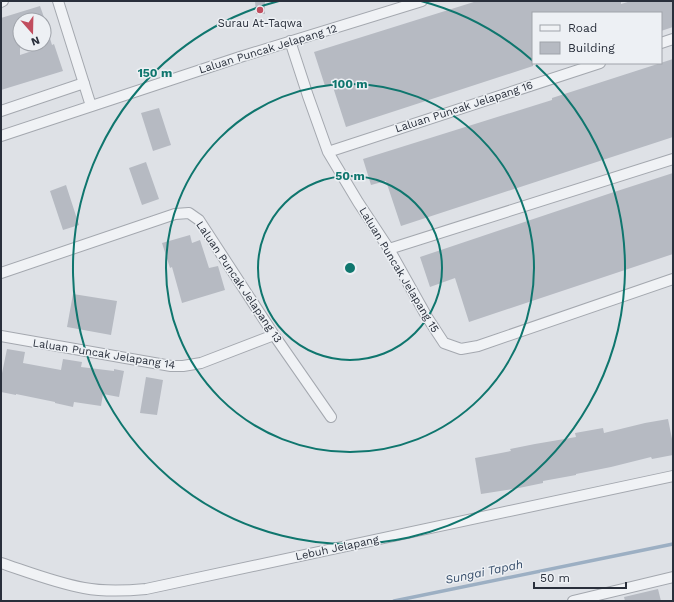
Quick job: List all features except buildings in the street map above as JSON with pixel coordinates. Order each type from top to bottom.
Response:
[{"type":"street","points":[[58,1],[91,106]]},
{"type":"street","name":"Laluan Puncak Jelapang 12","points":[[1,136],[240,57],[422,1]]},
{"type":"street","points":[[662,43],[673,39]]},
{"type":"street","name":"Laluan Puncak Jelapang 15","points":[[290,41],[328,152],[358,202],[389,249],[427,318],[444,343],[461,349],[478,346],[673,279]]},
{"type":"street","name":"Laluan Puncak Jelapang 16","points":[[328,152],[597,64]]},
{"type":"street","points":[[1,111],[84,83]]},
{"type":"street","points":[[389,249],[673,159]]},
{"type":"street","name":"Laluan Puncak Jelapang 13","points":[[1,273],[175,214],[189,213],[199,220],[274,335],[331,417]]},
{"type":"street","name":"Laluan Puncak Jelapang 14","points":[[1,336],[171,366],[183,366],[201,363],[274,335]]},
{"type":"street","name":"Lebuh Jelapang","points":[[1,563],[85,589],[116,592],[146,589],[673,476]]},
{"type":"street","points":[[573,601],[606,597],[673,577]]},
{"type":"waterway","name":"Sungai Tapah","points":[[394,601],[673,544]]},
{"type":"place","name":"Surau At-Taqwa","points":[[260,10]]}]
